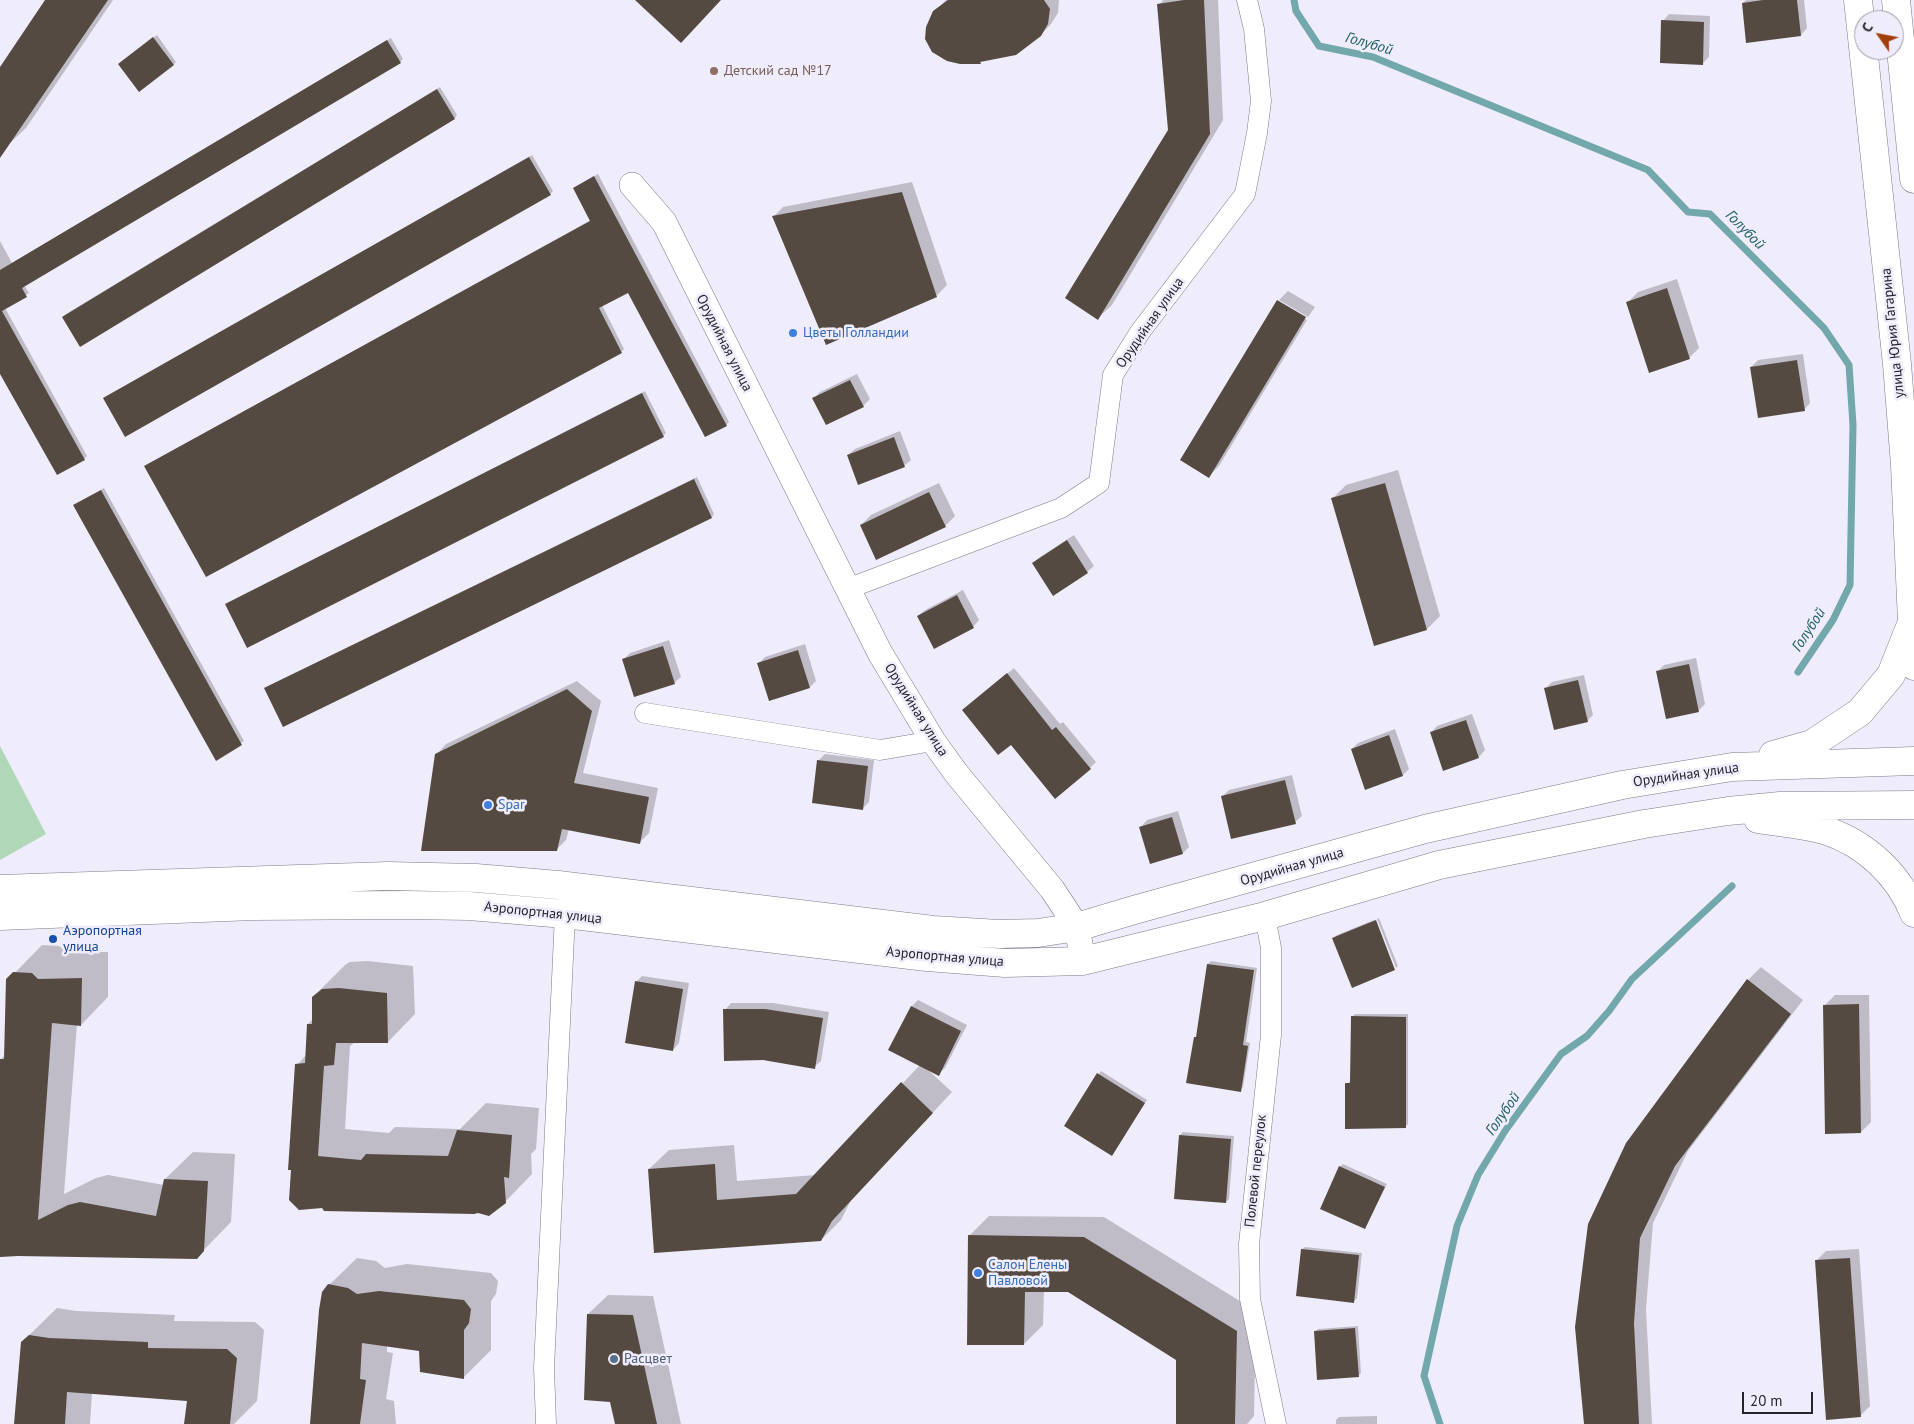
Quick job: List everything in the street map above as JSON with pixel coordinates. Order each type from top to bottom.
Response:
[{"type":"main road","name":"улица Юрия Гагарина","points":[[1858,0],[1897,364],[1905,465],[1914,666]]},
{"type":"main road","points":[[1896,0],[1914,179]]},
{"type":"main road","points":[[1732,767],[1812,744],[1860,712],[1892,675],[1912,622]]},
{"type":"main road","name":"Орудийная улица","points":[[1077,927],[1425,829],[1622,784],[1732,767],[1914,761]]},
{"type":"main road","points":[[1083,961],[1265,916],[1439,865],[1644,824],[1728,811],[1780,806],[1914,805]]},
{"type":"main road","points":[[1728,811],[1759,819],[1826,831],[1853,843],[1879,862],[1893,876],[1908,897],[1914,913]]},
{"type":"main road","name":"Аэропортная улица","points":[[0,889],[388,876],[476,878],[558,885],[933,930],[1038,933],[1077,927]]},
{"type":"main road","name":"Аэропортная улица","points":[[0,916],[253,906],[469,906],[565,914],[927,957],[1005,963],[1083,961]]},
{"type":"street","name":"Орудийная улица","points":[[847,589],[1061,508],[1099,484],[1113,375],[1140,332],[1245,194],[1261,101],[1254,29],[1247,0]]},
{"type":"street","name":"Орудийная улица","points":[[632,185],[664,222],[880,653],[956,773],[1052,889],[1077,927]]},
{"type":"street","points":[[645,713],[880,750],[934,741]]},
{"type":"street","points":[[546,1424],[544,1368],[565,914]]},
{"type":"street","name":"Полевой переулок","points":[[1265,916],[1271,948],[1271,1035],[1249,1244],[1250,1299],[1276,1424]]},
{"type":"street","points":[[1077,927],[1083,961]]},
{"type":"green space","points":[[0,746],[46,834],[0,860]]},
{"type":"building","points":[[45,0],[108,0],[0,158],[0,67]]},
{"type":"building","points":[[635,0],[721,0],[681,43]]},
{"type":"building","points":[[948,0],[1044,0],[1050,9],[1048,24],[1041,36],[1016,55],[980,62],[981,64],[960,64],[947,61],[932,52],[925,39],[926,27],[933,11]]},
{"type":"building","points":[[1184,0],[1204,0],[1210,134],[1098,320],[1065,298],[1168,130],[1157,4]]},
{"type":"building","points":[[1763,0],[1797,0],[1801,36],[1746,43],[1742,3]]},
{"type":"building","points":[[1661,20],[1704,22],[1703,65],[1660,63]]},
{"type":"building","points":[[153,37],[174,65],[139,92],[118,64]]},
{"type":"building","points":[[387,40],[401,63],[22,288],[27,297],[2,311],[85,460],[57,475],[0,374],[0,270]]},
{"type":"building","points":[[437,89],[455,119],[80,347],[62,317]]},
{"type":"building","points":[[529,157],[551,195],[125,437],[103,398]]},
{"type":"building","points":[[594,176],[727,426],[705,437],[628,293],[599,308],[622,353],[206,577],[144,466],[590,221],[573,188]]},
{"type":"building","points":[[902,192],[937,297],[826,345],[772,216]]},
{"type":"building","points":[[1667,288],[1690,359],[1649,373],[1626,302]]},
{"type":"building","points":[[1277,300],[1306,317],[1209,478],[1180,460]]},
{"type":"building","points":[[1797,360],[1805,411],[1758,418],[1750,367]]},
{"type":"building","points":[[850,380],[864,407],[826,425],[812,398]]},
{"type":"building","points":[[642,393],[664,437],[247,648],[225,604]]},
{"type":"building","points":[[894,437],[905,467],[858,485],[847,455]]},
{"type":"building","points":[[694,479],[712,518],[283,727],[264,688]]},
{"type":"building","points":[[1385,483],[1427,630],[1374,646],[1331,498]]},
{"type":"building","points":[[101,490],[242,745],[216,761],[73,505]]},
{"type":"building","points":[[929,492],[946,527],[876,560],[860,525]]},
{"type":"building","points":[[1067,540],[1088,573],[1053,596],[1032,563]]},
{"type":"building","points":[[957,595],[974,628],[934,649],[917,616]]},
{"type":"building","points":[[663,646],[675,684],[634,697],[622,659]]},
{"type":"building","points":[[798,650],[810,688],[769,701],[757,663]]},
{"type":"building","points":[[1689,664],[1699,712],[1666,719],[1656,671]]},
{"type":"building","points":[[1007,673],[1052,730],[1056,727],[1091,769],[1055,799],[1011,745],[998,755],[962,710]]},
{"type":"building","points":[[1578,680],[1588,722],[1554,730],[1544,688]]},
{"type":"building","points":[[567,689],[592,711],[574,783],[649,797],[640,844],[562,829],[557,851],[421,851],[435,754]]},
{"type":"building","points":[[1466,720],[1479,758],[1443,771],[1430,732]]},
{"type":"building","points":[[1389,735],[1403,776],[1365,790],[1351,749]]},
{"type":"building","points":[[817,760],[868,766],[863,810],[812,803]]},
{"type":"building","points":[[1285,780],[1296,824],[1231,839],[1221,796]]},
{"type":"building","points":[[1172,817],[1183,854],[1150,864],[1139,827]]},
{"type":"building","points":[[1376,920],[1395,970],[1352,988],[1332,938]]},
{"type":"building","points":[[1207,964],[1254,970],[1243,1045],[1248,1046],[1241,1092],[1186,1083],[1194,1037],[1196,1037]]},
{"type":"building","points":[[13,972],[32,973],[38,979],[82,978],[81,1026],[52,1023],[38,1220],[68,1205],[80,1202],[156,1216],[164,1179],[208,1181],[204,1251],[197,1259],[0,1257],[0,1059],[4,1059],[6,979]]},
{"type":"building","points":[[1747,979],[1791,1014],[1675,1166],[1640,1238],[1634,1323],[1639,1424],[1584,1424],[1575,1327],[1588,1224],[1626,1143]]},
{"type":"building","points":[[635,981],[683,989],[673,1051],[625,1043]]},
{"type":"building","points":[[339,988],[387,993],[388,1043],[336,1043],[334,1065],[324,1066],[318,1156],[361,1160],[366,1154],[448,1156],[457,1130],[512,1135],[509,1178],[504,1177],[506,1203],[489,1216],[478,1213],[324,1211],[322,1208],[299,1210],[289,1200],[291,1170],[288,1170],[295,1064],[305,1063],[307,1024],[312,1024],[312,997],[322,989]]},
{"type":"building","points":[[1859,1004],[1861,1133],[1825,1134],[1823,1005]]},
{"type":"building","points":[[911,1006],[961,1031],[939,1076],[888,1050]]},
{"type":"building","points":[[723,1009],[765,1009],[823,1018],[815,1069],[763,1060],[724,1061]]},
{"type":"building","points":[[1351,1016],[1406,1017],[1406,1128],[1345,1129],[1345,1083],[1350,1083]]},
{"type":"building","points":[[1097,1073],[1145,1103],[1112,1156],[1064,1126]]},
{"type":"building","points":[[901,1082],[933,1113],[832,1221],[821,1241],[654,1253],[648,1169],[715,1164],[717,1200],[796,1194]]},
{"type":"building","points":[[1179,1135],[1231,1139],[1226,1203],[1174,1199]]},
{"type":"building","points":[[1339,1166],[1385,1187],[1365,1229],[1320,1209]]},
{"type":"building","points":[[968,1235],[1084,1237],[1237,1331],[1235,1424],[1176,1424],[1176,1360],[1068,1292],[1025,1292],[1024,1345],[967,1345]]},
{"type":"building","points":[[1301,1249],[1359,1255],[1354,1303],[1296,1296]]},
{"type":"building","points":[[1850,1258],[1861,1417],[1826,1420],[1815,1260]]},
{"type":"building","points":[[328,1284],[348,1288],[357,1294],[379,1291],[464,1300],[471,1309],[469,1323],[464,1330],[464,1379],[420,1372],[419,1351],[362,1343],[360,1379],[366,1380],[360,1424],[310,1424],[319,1310],[322,1292]]},
{"type":"building","points":[[587,1314],[633,1315],[657,1424],[615,1424],[610,1402],[584,1400]]},
{"type":"building","points":[[1355,1328],[1359,1377],[1317,1380],[1314,1331]]},
{"type":"building","points":[[29,1335],[49,1338],[148,1342],[148,1348],[227,1349],[237,1358],[230,1424],[184,1424],[187,1401],[67,1392],[65,1424],[14,1424],[21,1342]]},
{"type":"waterway","name":"Голубой","points":[[1294,0],[1296,11],[1319,46],[1373,57],[1648,170],[1688,212],[1710,214],[1824,328],[1849,365],[1853,425],[1850,585],[1833,620],[1798,672]]},
{"type":"waterway","name":"Голубой","points":[[1440,1424],[1424,1376],[1457,1226],[1478,1175],[1505,1131],[1561,1054],[1587,1036],[1609,1011],[1632,979],[1732,886]]},
{"type":"place","name":"Детский сад №17","points":[[714,71]]},
{"type":"place","name":"Цветы Голландии","points":[[793,333]]},
{"type":"place","name":"Spar","points":[[488,805]]},
{"type":"place","name":"Аэропортная улица","points":[[53,939]]},
{"type":"place","name":"Салон Елены Павловой","points":[[978,1273]]},
{"type":"place","name":"Расцвет","points":[[614,1359]]}]
